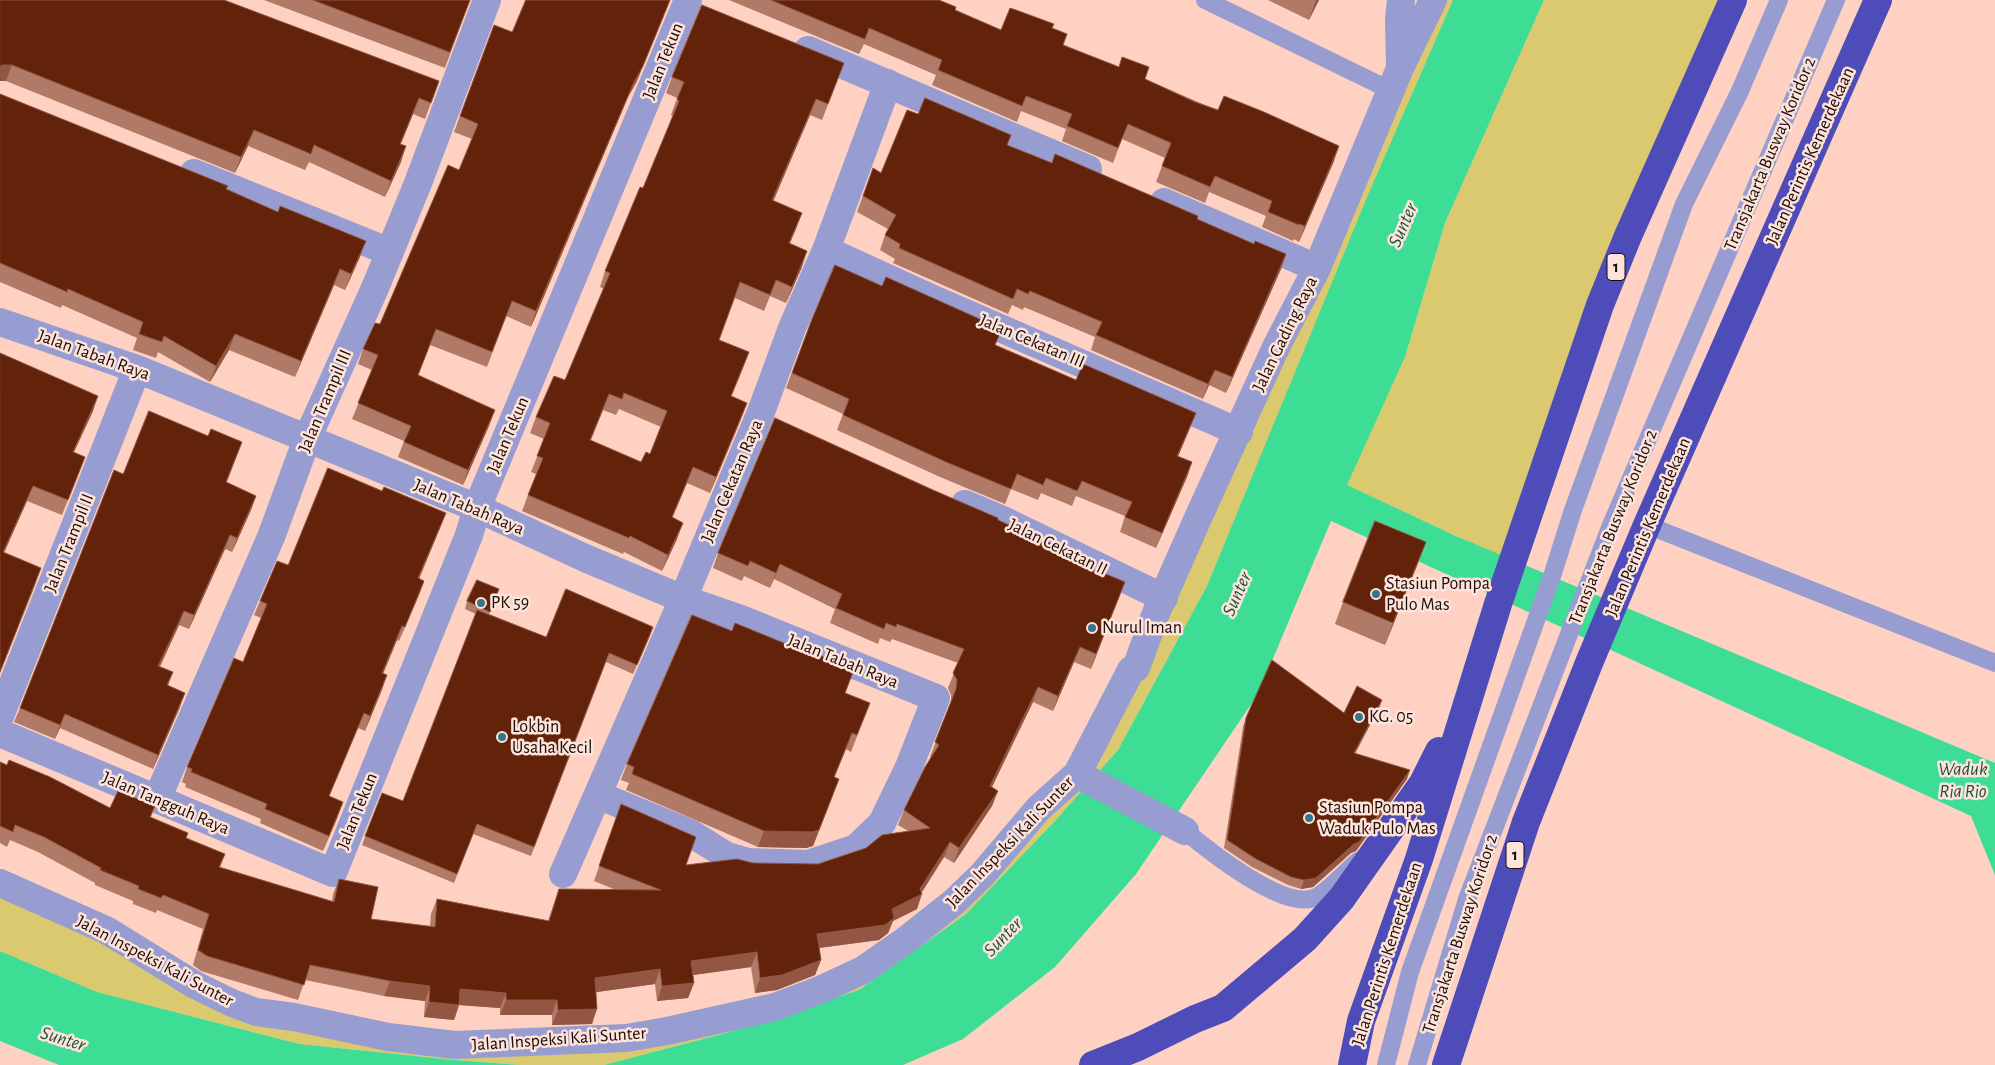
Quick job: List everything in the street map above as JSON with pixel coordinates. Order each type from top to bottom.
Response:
[{"type":"highway","name":"Jalan Perintis Kemerdekaan","points":[[1352,1065],[1361,1021],[1419,859],[1498,604],[1600,305],[1628,236],[1732,0]]},
{"type":"highway","name":"Jalan Perintis Kemerdekaan","points":[[1449,1060],[1526,822],[1589,663],[1647,525],[1878,0]]},
{"type":"highway","points":[[1093,1065],[1138,1048],[1223,1008],[1278,964],[1305,939],[1339,902],[1423,784],[1472,684]]},
{"type":"street","name":"Jalan Trampil III","points":[[157,799],[271,537],[308,439],[390,252],[418,183],[444,85],[487,0]]},
{"type":"street","name":"Jalan Gading Raya","points":[[1395,79],[1401,0]]},
{"type":"street","name":"Jalan Gading Raya","points":[[1164,598],[1198,518],[1239,432],[1276,347],[1317,268],[1395,79],[1433,0]]},
{"type":"street","name":"Jalan Tekun","points":[[333,873],[470,534],[477,508],[694,3]]},
{"type":"street","points":[[788,42],[1107,177]]},
{"type":"street","name":"Jalan Cekatan Raya","points":[[563,874],[683,599],[760,412],[792,328],[826,250],[888,83]]},
{"type":"street","points":[[167,162],[390,252]]},
{"type":"street","points":[[1144,193],[1317,268]]},
{"type":"street","name":"Jalan Cekatan III","points":[[826,250],[931,298],[1239,432]]},
{"type":"street","name":"Jalan Tabah Raya","points":[[0,322],[137,369],[477,508],[586,558],[683,599],[936,698],[909,767],[882,822],[856,848],[808,864],[748,862],[727,856],[692,834],[598,795]]},
{"type":"street","name":"Jalan Trampil II","points":[[0,716],[137,369]]},
{"type":"street","points":[[760,412],[786,424]]},
{"type":"street","name":"Jalan Cekatan II","points":[[943,495],[1005,521],[1164,598]]},
{"type":"street","name":"Jalan Inspeksi Kali Sunter","points":[[0,883],[106,930],[195,985],[232,1003],[256,1012],[294,1017],[388,1036],[455,1045],[626,1038],[775,1007],[822,989],[863,970],[906,940],[954,902],[982,875],[1038,809],[1081,776],[1131,670],[1136,668],[1156,613],[1164,598]]},
{"type":"street","name":"Jalan Tangguh Raya","points":[[0,734],[333,873]]},
{"type":"street","points":[[1081,776],[1180,828]]},
{"type":"lane","points":[[1205,0],[1395,79]]},
{"type":"lane","name":"Transjakarta Busway Koridor 2","points":[[1386,1065],[1410,972],[1553,574],[1573,510],[1684,204],[1740,91],[1779,0]]},
{"type":"lane","name":"Transjakarta Busway Koridor 2","points":[[1417,1065],[1467,899],[1611,525],[1836,0]]},
{"type":"lane","points":[[1647,525],[1995,663]]},
{"type":"lane","points":[[1180,828],[1226,863],[1287,898],[1304,901],[1316,898],[1385,837]]},
{"type":"shaded area","points":[[1432,0],[1453,0],[1207,586],[1118,750],[1054,822],[966,914],[859,990],[726,1033],[604,1065],[520,1065],[299,1044],[97,992],[0,951],[0,882],[195,985],[388,1037],[626,1038],[863,970],[1077,774]]},
{"type":"shaded area","points":[[1544,0],[1732,0],[1513,562],[1346,485],[1405,357],[1445,223]]},
{"type":"water","points":[[1453,0],[1544,0],[1445,223],[1405,357],[1347,485],[1456,536],[1995,763],[1995,875],[1971,816],[1331,521],[1258,694],[1136,874],[1055,967],[963,1039],[903,1065],[604,1065],[726,1033],[859,990],[966,914],[1054,822],[1118,750],[1207,586],[1368,195]]},
{"type":"water","name":"Sunter","points":[[0,951],[97,992],[299,1044],[520,1065],[59,1065],[0,1041]]},
{"type":"building","points":[[0,0],[224,0],[439,81],[431,103],[419,98],[400,144],[406,146],[391,181],[314,145],[311,154],[254,130],[241,157],[12,65],[0,66]]},
{"type":"building","points":[[313,0],[470,0],[450,52]]},
{"type":"building","points":[[526,0],[670,0],[536,311],[512,301],[492,352],[436,329],[418,375],[495,410],[468,470],[404,442],[411,426],[358,403],[378,355],[363,349],[375,323],[380,324],[448,165],[459,170],[478,124],[460,116],[494,25],[512,32]]},
{"type":"building","points":[[771,0],[939,0],[956,7],[955,10],[1001,30],[1010,8],[1054,24],[1052,28],[1067,34],[1063,45],[1119,67],[1122,57],[1149,67],[1145,79],[1195,102],[1218,110],[1224,96],[1339,146],[1305,226],[1299,225],[1268,212],[1272,201],[1215,176],[1210,187],[1162,166],[1171,143],[1128,124],[1118,148],[1067,126],[1072,114],[1026,96],[1022,106],[938,70],[942,60],[869,28],[865,39]]},
{"type":"building","points":[[702,5],[844,63],[828,104],[816,99],[772,200],[802,213],[789,243],[807,251],[792,287],[776,280],[770,295],[740,282],[719,340],[749,352],[731,396],[747,403],[716,477],[693,467],[672,517],[683,523],[668,555],[630,536],[629,538],[528,495],[543,458],[537,456],[550,423],[536,417],[554,376],[565,380],[610,273],[605,271],[640,187],[643,188],[679,101],[677,99],[684,82],[672,77]],"holes":[[[624,393],[667,411],[650,454],[646,452],[641,462],[590,440],[609,394],[622,399]]]},
{"type":"building","points":[[0,94],[228,186],[226,189],[278,212],[280,206],[366,241],[351,274],[340,269],[301,361],[235,334],[216,366],[164,336],[162,342],[139,334],[143,322],[68,289],[67,292],[0,263]]},
{"type":"building","points":[[925,98],[1011,135],[1007,145],[1052,163],[1055,154],[1198,216],[1197,219],[1254,244],[1255,241],[1286,254],[1232,377],[1215,370],[1208,384],[1096,335],[1102,322],[1030,291],[1028,294],[1017,289],[1013,299],[899,248],[900,244],[885,235],[896,215],[863,196],[873,168],[881,173],[907,110],[918,114]]},
{"type":"building","points":[[835,265],[882,286],[886,277],[1002,329],[995,345],[1076,380],[1083,364],[1196,413],[1177,456],[1192,462],[1162,533],[1125,517],[1132,502],[1082,481],[1077,491],[1046,478],[1043,485],[1017,474],[1011,489],[843,415],[849,399],[792,373]]},
{"type":"building","points":[[0,353],[98,396],[73,452],[85,457],[68,500],[33,486],[3,552],[41,568],[0,672]]},
{"type":"building","points":[[149,411],[208,436],[211,429],[242,442],[226,482],[256,496],[237,538],[230,535],[194,615],[184,611],[158,666],[173,672],[167,685],[185,693],[158,755],[65,714],[60,725],[20,708],[114,470],[123,474]]},
{"type":"building","points":[[775,418],[998,518],[998,520],[1078,556],[1078,558],[1090,564],[1089,567],[1125,582],[1096,654],[1080,647],[1058,696],[1038,687],[990,786],[998,791],[959,848],[950,842],[920,889],[922,894],[892,909],[894,918],[885,925],[817,934],[821,960],[782,975],[760,978],[757,952],[691,961],[694,983],[662,986],[660,969],[595,978],[597,1009],[558,1010],[557,1000],[506,1000],[506,993],[460,989],[459,1005],[429,1002],[430,986],[390,981],[310,965],[304,985],[207,956],[198,950],[209,914],[163,895],[161,898],[138,889],[139,886],[100,870],[101,868],[44,837],[15,825],[13,832],[0,826],[0,762],[7,765],[9,760],[50,777],[110,808],[118,791],[155,806],[150,817],[188,833],[186,838],[225,854],[219,867],[334,902],[339,879],[378,887],[371,919],[435,927],[437,899],[549,921],[559,889],[661,890],[599,866],[621,804],[696,837],[686,865],[737,859],[753,863],[818,864],[866,848],[882,835],[930,828],[904,810],[925,767],[939,745],[935,742],[956,689],[957,680],[953,673],[964,649],[897,624],[896,627],[886,623],[884,629],[836,608],[842,594],[780,564],[776,573],[750,561],[748,566],[718,553]]},
{"type":"building","points":[[328,468],[382,491],[384,487],[446,513],[418,578],[424,581],[405,627],[402,626],[382,673],[387,675],[370,716],[364,713],[329,796],[343,802],[329,836],[265,809],[267,804],[191,772],[192,769],[187,767],[234,658],[243,662],[267,604],[260,601],[277,561],[288,565]]},
{"type":"building","name":"Stasiun Pompa Pulo Mas","points":[[1375,521],[1426,542],[1393,623],[1343,602]]},
{"type":"building","name":"PK 59","points":[[477,580],[499,589],[490,612],[467,601]]},
{"type":"building","name":"Lokbin Usaha Kecil","points":[[566,589],[653,627],[637,665],[609,653],[534,847],[477,824],[457,874],[365,836],[382,793],[403,801],[477,610],[546,637]]},
{"type":"building","points":[[692,615],[732,631],[735,623],[796,648],[796,646],[855,667],[845,693],[870,703],[857,735],[852,733],[834,777],[839,779],[819,830],[812,832],[764,831],[632,774],[634,767],[627,764]]},
{"type":"building","name":"Stasiun Pompa Waduk Pulo Mas","points":[[1272,660],[1344,713],[1357,686],[1382,700],[1354,753],[1410,770],[1359,842],[1354,844],[1316,878],[1304,880],[1291,877],[1256,859],[1227,840],[1246,718]]},
{"type":"place","name":"Stasiun Pompa Pulo Mas","points":[[1376,594]]},
{"type":"place","name":"PK 59","points":[[481,603]]},
{"type":"place","name":"Nurul Iman","points":[[1092,628]]},
{"type":"place","name":"KG. 05","points":[[1359,717]]},
{"type":"place","name":"Lokbin Usaha Kecil","points":[[502,737]]},
{"type":"place","name":"Stasiun Pompa Waduk Pulo Mas","points":[[1309,818]]},
{"type":"water label","name":"Waduk Ria Rio","points":[[1963,780]]}]
